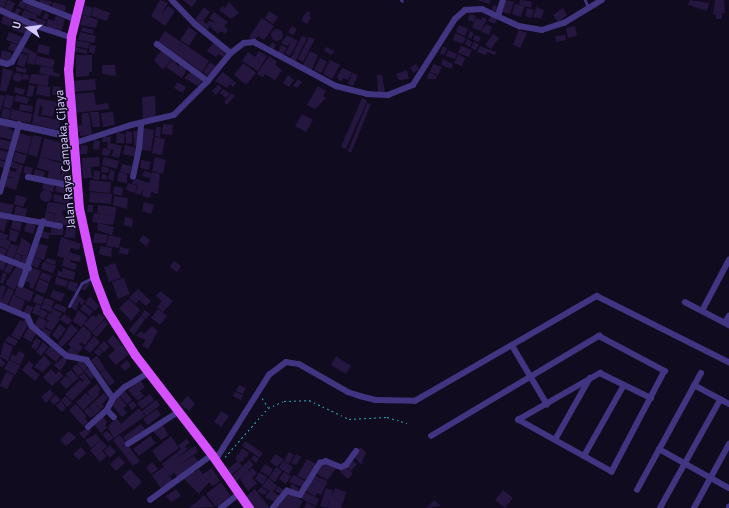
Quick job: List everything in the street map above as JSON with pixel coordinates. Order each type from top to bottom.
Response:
[{"type":"main road","name":"Jalan Raya Campaka, Cijaya","points":[[80,0],[71,37],[68,69],[77,187],[94,277],[107,311],[148,373],[215,460],[248,508]]},
{"type":"street","points":[[26,0],[75,20]]},
{"type":"street","points":[[172,0],[196,24],[231,53]]},
{"type":"street","points":[[498,16],[503,0]]},
{"type":"street","points":[[0,121],[74,140],[174,115],[208,81],[231,53],[240,45],[254,42],[336,86],[367,94],[388,95],[407,89],[421,77],[460,13],[476,8],[519,26],[542,30],[564,23],[602,0]]},
{"type":"street","points":[[0,10],[33,25],[71,37]]},
{"type":"street","points":[[0,62],[7,64],[12,62],[33,25]]},
{"type":"street","points":[[158,44],[208,81]]},
{"type":"street","points":[[133,177],[139,149],[141,124]]},
{"type":"street","points":[[0,192],[19,125]]},
{"type":"street","points":[[28,177],[77,187]]},
{"type":"street","points":[[0,215],[60,226]]},
{"type":"street","points":[[21,285],[29,268],[43,222]]},
{"type":"street","points":[[0,257],[29,268]]},
{"type":"street","points":[[702,311],[729,260]]},
{"type":"street","points":[[150,500],[215,460],[259,393],[269,375],[286,362],[299,364],[348,392],[360,396],[376,400],[415,401],[597,296],[729,362]]},
{"type":"street","points":[[685,302],[727,324],[729,316]]},
{"type":"street","points":[[0,305],[28,317],[32,326],[67,356],[87,360],[113,398]]},
{"type":"street","points":[[431,436],[599,336],[665,371],[651,398],[612,472],[518,420],[600,373],[651,398]]},
{"type":"street","points":[[512,345],[547,404]]},
{"type":"street","points":[[88,427],[107,410],[113,398],[125,387],[148,373]]},
{"type":"street","points":[[637,490],[701,373]]},
{"type":"street","points":[[555,440],[590,378]]},
{"type":"street","points":[[584,456],[624,384]]},
{"type":"street","points":[[694,385],[729,404]]},
{"type":"street","points":[[660,508],[720,400]]},
{"type":"street","points":[[107,410],[114,417]]},
{"type":"street","points":[[128,444],[178,412]]},
{"type":"street","points":[[694,508],[726,455],[729,444]]},
{"type":"street","points":[[659,449],[729,488]]},
{"type":"street","points":[[274,508],[287,491],[300,495],[320,463],[326,461],[341,467],[346,464],[356,451]]},
{"type":"street","points":[[221,508],[239,494]]},
{"type":"lane","points":[[585,0],[588,8]]},
{"type":"lane","points":[[69,306],[82,283],[94,277]]},
{"type":"path","points":[[259,393],[268,408]]},
{"type":"path","points":[[215,460],[268,408],[284,401],[309,400],[349,420],[387,417],[408,423]]},
{"type":"building","points":[[0,0],[7,0],[3,9],[0,8]]},
{"type":"building","points":[[8,0],[15,3],[11,12],[4,9]]},
{"type":"building","points":[[21,0],[27,3],[24,9],[18,6]]},
{"type":"building","points":[[40,0],[52,1],[49,8],[39,4]]},
{"type":"building","points":[[160,0],[168,3],[160,16],[168,6],[175,11],[165,26],[151,16]]},
{"type":"building","points":[[183,0],[197,0],[192,7]]},
{"type":"building","points":[[477,0],[491,0],[489,4]]},
{"type":"building","points":[[504,0],[514,2],[510,14],[502,12]]},
{"type":"building","points":[[520,0],[532,2],[531,8],[519,4]]},
{"type":"building","points":[[690,0],[709,3],[707,11],[688,5]]},
{"type":"building","points":[[715,0],[724,0],[725,13],[722,13],[722,19],[716,19],[716,15],[713,15]]},
{"type":"building","points":[[28,2],[43,9],[40,16],[25,9]]},
{"type":"building","points":[[53,2],[66,6],[65,12],[51,8]]},
{"type":"building","points":[[229,2],[239,13],[231,19],[219,10],[222,6],[225,8]]},
{"type":"building","points":[[515,4],[525,6],[521,17],[512,14]]},
{"type":"building","points":[[85,5],[93,8],[90,17],[82,14]]},
{"type":"building","points":[[493,5],[499,7],[498,12],[492,10]]},
{"type":"building","points":[[94,7],[110,13],[107,21],[91,16]]},
{"type":"building","points":[[204,7],[210,12],[203,21],[210,26],[207,30],[194,21]]},
{"type":"building","points":[[536,7],[544,10],[541,19],[533,17]]},
{"type":"building","points":[[17,8],[21,10],[18,15],[14,13]]},
{"type":"building","points":[[527,8],[534,10],[531,18],[525,16]]},
{"type":"building","points":[[563,8],[567,15],[558,22],[553,15]]},
{"type":"building","points":[[24,10],[37,15],[36,20],[29,17],[28,21],[21,18]]},
{"type":"building","points":[[269,11],[278,17],[273,24],[265,18]]},
{"type":"building","points":[[307,11],[311,13],[309,16],[311,18],[307,24],[301,20]]},
{"type":"building","points":[[214,12],[228,22],[224,26],[228,30],[225,34],[221,31],[218,34],[207,24],[209,21],[215,22],[209,18]]},
{"type":"building","points":[[4,13],[12,16],[12,27],[1,23]]},
{"type":"building","points":[[45,13],[49,14],[47,20],[42,18]]},
{"type":"building","points":[[470,14],[476,16],[474,22],[468,20]]},
{"type":"building","points":[[83,15],[98,20],[96,28],[80,25]]},
{"type":"building","points":[[56,16],[65,19],[61,33],[46,26],[48,19],[54,21]]},
{"type":"building","points":[[491,16],[497,19],[495,24],[488,21]]},
{"type":"building","points":[[482,17],[487,19],[481,31],[472,28],[476,18],[481,20]]},
{"type":"building","points":[[37,18],[46,21],[44,26],[35,23]]},
{"type":"building","points":[[262,18],[274,26],[264,40],[258,36],[254,41],[249,37]]},
{"type":"building","points":[[15,21],[28,25],[26,34],[13,30]]},
{"type":"building","points":[[486,24],[492,27],[489,35],[481,32]]},
{"type":"building","points":[[459,25],[468,29],[465,36],[456,32]]},
{"type":"building","points":[[292,26],[297,29],[293,35],[288,32]]},
{"type":"building","points":[[575,26],[577,36],[568,38],[566,28]]},
{"type":"building","points":[[82,27],[94,30],[93,34],[81,31]]},
{"type":"building","points":[[189,27],[197,33],[189,46],[180,40]]},
{"type":"building","points":[[275,29],[279,29],[283,35],[279,41],[275,41],[271,37],[271,33]]},
{"type":"building","points":[[519,30],[527,33],[520,48],[513,45]]},
{"type":"building","points":[[165,31],[209,61],[202,72],[158,42]]},
{"type":"building","points":[[470,31],[474,33],[471,39],[468,37]]},
{"type":"building","points":[[9,32],[23,37],[20,45],[6,40]]},
{"type":"building","points":[[80,32],[96,36],[94,43],[78,40]]},
{"type":"building","points":[[455,33],[466,38],[463,44],[453,40]]},
{"type":"building","points":[[493,34],[499,38],[491,49],[485,45]]},
{"type":"building","points":[[287,35],[298,41],[290,56],[285,54],[291,42],[287,46],[281,43]]},
{"type":"building","points":[[475,35],[481,37],[479,42],[473,40]]},
{"type":"building","points":[[565,35],[566,40],[556,42],[555,36]]},
{"type":"building","points":[[302,36],[307,38],[294,64],[289,61]]},
{"type":"building","points":[[309,37],[315,39],[303,62],[298,59]]},
{"type":"building","points":[[467,39],[472,42],[470,47],[465,44]]},
{"type":"building","points":[[77,41],[90,43],[88,49],[76,46]]},
{"type":"building","points":[[272,42],[276,45],[273,50],[269,48]]},
{"type":"building","points":[[474,42],[479,44],[476,50],[471,48]]},
{"type":"building","points":[[11,43],[18,45],[16,52],[8,49]]},
{"type":"building","points":[[213,43],[226,52],[223,57],[218,54],[216,57],[207,51]]},
{"type":"building","points":[[39,44],[50,47],[49,55],[37,52]]},
{"type":"building","points":[[21,45],[37,54],[34,65],[27,63],[29,54],[19,51]]},
{"type":"building","points":[[90,45],[96,46],[94,54],[89,52]]},
{"type":"building","points":[[281,45],[287,48],[283,55],[278,53]]},
{"type":"building","points":[[443,46],[447,48],[444,55],[440,54]]},
{"type":"building","points":[[461,46],[472,50],[469,57],[458,53]]},
{"type":"building","points":[[480,46],[496,52],[495,55],[487,52],[486,55],[477,52]]},
{"type":"building","points":[[74,47],[87,50],[87,54],[73,51]]},
{"type":"building","points":[[326,47],[334,51],[332,55],[324,51]]},
{"type":"building","points":[[2,50],[12,53],[9,63],[0,61]]},
{"type":"building","points":[[162,50],[172,58],[163,70],[154,60]]},
{"type":"building","points":[[448,50],[457,54],[455,59],[446,56]]},
{"type":"building","points":[[259,51],[267,56],[258,71],[242,61],[248,52],[255,57]]},
{"type":"building","points":[[310,51],[318,55],[311,72],[302,67]]},
{"type":"building","points":[[20,53],[28,55],[24,67],[17,65]]},
{"type":"building","points":[[458,54],[465,58],[462,66],[454,63]]},
{"type":"building","points":[[76,55],[92,55],[92,72],[89,72],[89,76],[76,77]]},
{"type":"building","points":[[37,56],[55,60],[53,68],[35,64]]},
{"type":"building","points":[[269,56],[277,62],[275,65],[282,70],[275,80],[265,74],[263,77],[257,74]]},
{"type":"building","points":[[173,58],[178,66],[180,63],[187,69],[182,78],[166,67]]},
{"type":"building","points":[[320,58],[327,62],[321,73],[314,70]]},
{"type":"building","points":[[443,59],[453,64],[451,69],[441,65]]},
{"type":"building","points":[[330,60],[340,65],[332,79],[323,74]]},
{"type":"building","points":[[210,62],[216,66],[209,76],[203,72]]},
{"type":"building","points":[[243,63],[256,73],[246,85],[234,75]]},
{"type":"building","points":[[416,64],[419,69],[414,73],[410,68]]},
{"type":"building","points":[[433,64],[442,67],[438,75],[430,72]]},
{"type":"building","points":[[102,65],[115,65],[116,76],[102,74]]},
{"type":"building","points":[[41,66],[54,69],[53,72],[60,74],[59,77],[39,73]]},
{"type":"building","points":[[16,67],[27,69],[26,73],[16,71]]},
{"type":"building","points":[[3,68],[13,71],[6,92],[0,90]]},
{"type":"building","points":[[342,68],[352,72],[348,80],[343,78],[342,81],[337,77]]},
{"type":"building","points":[[193,70],[204,79],[198,86],[184,78]]},
{"type":"building","points":[[407,70],[409,79],[399,80],[396,74]]},
{"type":"building","points":[[17,72],[22,77],[17,82],[12,77]]},
{"type":"building","points":[[223,72],[236,83],[233,87],[230,84],[227,88],[215,81]]},
{"type":"building","points":[[429,72],[437,76],[436,79],[427,79]]},
{"type":"building","points":[[352,73],[358,75],[353,86],[348,84]]},
{"type":"building","points":[[23,74],[29,75],[28,80],[22,79]]},
{"type":"building","points":[[31,74],[49,75],[48,86],[29,83]]},
{"type":"building","points":[[288,75],[294,80],[289,87],[283,83]]},
{"type":"building","points":[[377,75],[382,75],[385,92],[378,92]]},
{"type":"building","points":[[95,79],[96,90],[74,92],[73,81]]},
{"type":"building","points":[[298,79],[302,82],[297,88],[293,86]]},
{"type":"building","points":[[177,82],[186,87],[183,93],[174,88]]},
{"type":"building","points":[[29,85],[35,86],[32,97],[26,96]]},
{"type":"building","points":[[38,85],[50,87],[50,97],[36,94]]},
{"type":"building","points":[[218,85],[222,88],[216,95],[212,91]]},
{"type":"building","points":[[53,86],[61,87],[60,96],[52,95]]},
{"type":"building","points":[[318,86],[326,91],[323,96],[326,98],[315,109],[307,105]]},
{"type":"building","points":[[15,87],[25,90],[23,95],[14,92]]},
{"type":"building","points":[[223,89],[230,94],[226,98],[220,93]]},
{"type":"building","points":[[94,92],[96,105],[108,103],[109,109],[74,113],[74,94]]},
{"type":"building","points":[[232,93],[235,96],[227,105],[224,102]]},
{"type":"building","points":[[0,95],[5,96],[0,112]]},
{"type":"building","points":[[6,95],[14,96],[11,109],[3,107]]},
{"type":"building","points":[[16,95],[29,98],[27,104],[14,101]]},
{"type":"building","points":[[155,96],[156,119],[143,121],[142,97]]},
{"type":"building","points":[[37,98],[62,103],[61,107],[55,106],[53,117],[41,115],[43,107],[40,106],[38,116],[61,120],[58,130],[32,124]]},
{"type":"building","points":[[362,98],[367,101],[346,149],[341,147]]},
{"type":"building","points":[[367,103],[371,104],[351,153],[348,151]]},
{"type":"building","points":[[20,104],[33,106],[32,112],[19,110]]},
{"type":"building","points":[[3,108],[11,110],[9,119],[1,117]]},
{"type":"building","points":[[12,109],[32,114],[30,123],[10,119]]},
{"type":"building","points":[[90,112],[99,112],[100,127],[93,127]]},
{"type":"building","points":[[113,112],[115,125],[103,127],[101,113]]},
{"type":"building","points":[[82,113],[89,113],[92,135],[80,136],[80,132],[76,132],[76,128],[82,124]]},
{"type":"building","points":[[302,114],[313,120],[306,132],[295,126]]},
{"type":"building","points":[[0,123],[10,125],[9,129],[14,131],[12,140],[0,137]]},
{"type":"building","points":[[163,124],[173,125],[172,135],[162,134]]},
{"type":"building","points":[[156,127],[161,127],[160,137],[155,136]]},
{"type":"building","points":[[143,128],[154,130],[151,151],[140,150]]},
{"type":"building","points":[[126,131],[132,132],[132,144],[126,143]]},
{"type":"building","points":[[133,131],[139,131],[139,146],[134,146]]},
{"type":"building","points":[[18,133],[32,137],[27,154],[13,150]]},
{"type":"building","points":[[117,133],[125,134],[124,143],[116,143]]},
{"type":"building","points":[[33,135],[42,137],[37,157],[28,154]]},
{"type":"building","points":[[103,136],[111,137],[110,143],[122,146],[119,158],[111,156],[114,150],[107,148],[108,142],[102,142]]},
{"type":"building","points":[[155,137],[165,139],[162,155],[152,153]]},
{"type":"building","points":[[44,138],[63,143],[60,157],[64,157],[63,162],[40,157]]},
{"type":"building","points":[[0,139],[12,142],[9,150],[0,148]]},
{"type":"building","points":[[94,140],[100,141],[99,150],[93,149]]},
{"type":"building","points":[[81,145],[88,146],[87,154],[80,154]]},
{"type":"building","points":[[125,145],[138,148],[136,157],[123,154]]},
{"type":"building","points":[[103,148],[111,149],[109,156],[102,155]]},
{"type":"building","points":[[0,150],[9,152],[6,161],[0,159]]},
{"type":"building","points":[[15,152],[27,155],[24,164],[13,161]]},
{"type":"building","points":[[40,157],[63,164],[60,174],[70,176],[68,185],[47,180],[49,171],[37,168]]},
{"type":"building","points":[[99,157],[100,166],[91,167],[92,178],[83,178],[82,158]]},
{"type":"building","points":[[104,157],[119,161],[117,169],[102,165]]},
{"type":"building","points":[[155,157],[166,160],[163,174],[152,171]]},
{"type":"building","points":[[0,160],[6,162],[4,168],[0,167]]},
{"type":"building","points":[[141,160],[151,162],[149,170],[140,168]]},
{"type":"building","points":[[11,161],[18,164],[17,169],[10,167]]},
{"type":"building","points":[[19,164],[23,166],[16,190],[4,186],[6,177],[16,179],[7,176],[9,170],[16,172]]},
{"type":"building","points":[[122,164],[132,166],[130,174],[120,172]]},
{"type":"building","points":[[25,166],[33,168],[31,175],[23,173]]},
{"type":"building","points":[[102,166],[109,168],[108,173],[101,172]]},
{"type":"building","points":[[35,169],[45,172],[43,179],[33,176]]},
{"type":"building","points":[[63,169],[70,171],[68,175],[62,174]]},
{"type":"building","points":[[110,170],[115,171],[113,181],[108,179]]},
{"type":"building","points":[[94,171],[100,171],[99,180],[93,179]]},
{"type":"building","points":[[144,171],[151,173],[150,178],[142,176]]},
{"type":"building","points":[[119,172],[127,174],[127,183],[117,181]]},
{"type":"building","points":[[152,172],[160,174],[158,194],[151,192],[150,198],[142,196],[143,187],[141,195],[135,194],[138,185],[132,184],[134,178],[149,183]]},
{"type":"building","points":[[102,174],[107,175],[107,180],[101,179]]},
{"type":"building","points":[[90,180],[111,182],[110,193],[89,191]]},
{"type":"building","points":[[44,182],[55,184],[53,192],[42,189]]},
{"type":"building","points":[[128,183],[137,186],[135,193],[126,190]]},
{"type":"building","points":[[57,184],[70,187],[68,195],[55,191]]},
{"type":"building","points":[[114,186],[123,188],[122,196],[113,194]]},
{"type":"building","points":[[48,190],[51,191],[51,201],[44,202],[41,201],[40,194],[41,191]]},
{"type":"building","points":[[90,192],[112,194],[111,204],[89,202]]},
{"type":"building","points":[[54,194],[70,197],[69,204],[53,201]]},
{"type":"building","points":[[16,195],[27,198],[23,207],[14,204]]},
{"type":"building","points":[[114,196],[128,198],[127,209],[113,205]]},
{"type":"building","points":[[0,202],[14,205],[11,215],[0,212]]},
{"type":"building","points":[[48,202],[70,205],[69,211],[63,210],[62,215],[68,217],[69,215],[72,215],[71,226],[54,223],[55,213],[46,212]]},
{"type":"building","points":[[144,202],[154,205],[151,214],[142,211]]},
{"type":"building","points":[[88,205],[93,205],[93,212],[87,212]]},
{"type":"building","points":[[98,205],[116,207],[115,216],[97,213]]},
{"type":"building","points":[[16,206],[27,209],[25,217],[14,214]]},
{"type":"building","points":[[46,212],[55,214],[53,223],[44,221]]},
{"type":"building","points":[[94,213],[115,216],[113,225],[92,222]]},
{"type":"building","points":[[0,217],[8,218],[4,232],[0,230]]},
{"type":"building","points":[[125,217],[133,219],[132,227],[124,225]]},
{"type":"building","points":[[13,220],[22,223],[20,231],[11,228]]},
{"type":"building","points":[[27,222],[36,225],[33,234],[24,231]]},
{"type":"building","points":[[98,223],[114,227],[112,235],[97,230]]},
{"type":"building","points":[[52,226],[64,228],[63,235],[50,235]]},
{"type":"building","points":[[67,227],[76,228],[75,238],[64,237]]},
{"type":"building","points":[[10,229],[19,232],[16,242],[9,240]]},
{"type":"building","points":[[41,231],[50,233],[48,239],[40,237]]},
{"type":"building","points":[[0,232],[8,235],[6,240],[0,238]]},
{"type":"building","points":[[95,233],[108,235],[106,243],[93,243]]},
{"type":"building","points":[[109,235],[121,238],[119,248],[106,246]]},
{"type":"building","points":[[143,235],[150,240],[146,246],[139,241]]},
{"type":"building","points":[[61,237],[81,244],[79,250],[71,248],[69,252],[81,256],[80,262],[71,260],[70,262],[77,264],[75,270],[62,266],[64,258],[57,256]]},
{"type":"building","points":[[0,238],[11,241],[8,250],[0,246]]},
{"type":"building","points":[[22,238],[31,244],[27,256],[16,253]]},
{"type":"building","points":[[37,243],[48,246],[44,260],[33,257]]},
{"type":"building","points":[[11,244],[18,246],[12,261],[5,258]]},
{"type":"building","points":[[100,246],[112,248],[111,257],[99,254]]},
{"type":"building","points":[[0,247],[7,250],[4,258],[0,256]]},
{"type":"building","points":[[120,247],[129,249],[128,255],[119,253]]},
{"type":"building","points":[[16,253],[22,256],[19,263],[13,261]]},
{"type":"building","points":[[23,255],[29,257],[27,267],[20,264]]},
{"type":"building","points":[[32,257],[41,260],[38,268],[30,265]]},
{"type":"building","points":[[47,258],[56,261],[55,265],[45,262]]},
{"type":"building","points":[[0,259],[7,261],[3,271],[0,269]]},
{"type":"building","points":[[9,261],[15,264],[9,274],[4,271]]},
{"type":"building","points":[[174,261],[181,266],[177,272],[170,267]]},
{"type":"building","points":[[43,262],[56,266],[53,273],[41,269]]},
{"type":"building","points":[[115,263],[121,278],[109,282],[104,267]]},
{"type":"building","points":[[18,264],[27,271],[14,290],[5,284]]},
{"type":"building","points":[[30,267],[41,271],[33,289],[29,287],[30,283],[24,281]]},
{"type":"building","points":[[63,268],[75,272],[74,280],[57,276],[58,271],[62,272]]},
{"type":"building","points":[[3,272],[7,274],[3,284],[0,283]]},
{"type":"building","points":[[42,272],[52,276],[49,282],[39,278]]},
{"type":"building","points":[[56,277],[68,281],[66,287],[55,284]]},
{"type":"building","points":[[124,278],[130,294],[118,299],[112,282]]},
{"type":"building","points":[[39,279],[49,283],[45,294],[35,290]]},
{"type":"building","points":[[69,281],[78,283],[76,292],[67,289]]},
{"type":"building","points":[[87,281],[90,283],[85,291],[82,289]]},
{"type":"building","points":[[1,285],[6,287],[0,303],[0,288]]},
{"type":"building","points":[[18,285],[34,292],[30,302],[14,295]]},
{"type":"building","points":[[8,288],[14,291],[7,306],[0,303]]},
{"type":"building","points":[[138,289],[151,301],[146,306],[139,300],[136,304],[129,298]]},
{"type":"building","points":[[53,290],[65,294],[61,302],[50,297]]},
{"type":"building","points":[[160,291],[173,301],[163,312],[157,307],[162,301],[156,296]]},
{"type":"building","points":[[36,294],[44,297],[41,305],[33,302]]},
{"type":"building","points":[[13,295],[25,301],[20,313],[9,305]]},
{"type":"building","points":[[78,295],[85,301],[82,305],[79,302],[76,311],[69,306]]},
{"type":"building","points":[[90,296],[99,306],[95,311],[85,303]]},
{"type":"building","points":[[45,298],[54,301],[52,306],[43,303]]},
{"type":"building","points":[[129,299],[140,310],[131,321],[119,308]]},
{"type":"building","points":[[43,303],[53,307],[51,312],[41,308]]},
{"type":"building","points":[[56,303],[67,308],[65,313],[54,308]]},
{"type":"building","points":[[36,304],[41,306],[38,315],[32,313]]},
{"type":"building","points":[[84,304],[93,311],[90,316],[80,309]]},
{"type":"building","points":[[27,305],[33,307],[30,316],[23,313]]},
{"type":"building","points":[[41,309],[48,313],[44,319],[38,315]]},
{"type":"building","points":[[53,309],[62,313],[59,318],[51,314]]},
{"type":"building","points":[[158,309],[167,316],[160,325],[151,318]]},
{"type":"building","points":[[78,310],[88,318],[81,327],[73,321]]},
{"type":"building","points":[[145,310],[150,314],[146,319],[141,315]]},
{"type":"building","points":[[49,313],[60,319],[52,331],[45,327],[48,321],[52,322],[46,319]]},
{"type":"building","points":[[99,313],[105,318],[92,332],[84,324],[93,315],[96,317]]},
{"type":"building","points":[[64,314],[72,320],[68,325],[60,319]]},
{"type":"building","points":[[141,316],[145,319],[134,335],[129,330]]},
{"type":"building","points":[[39,317],[47,321],[43,330],[34,326]]},
{"type":"building","points":[[25,319],[30,322],[19,340],[11,336],[20,320],[23,322]]},
{"type":"building","points":[[104,320],[108,324],[97,337],[92,333]]},
{"type":"building","points":[[60,324],[66,329],[58,340],[52,335]]},
{"type":"building","points":[[71,324],[78,330],[62,347],[58,344]]},
{"type":"building","points":[[83,326],[91,333],[91,337],[85,345],[81,342],[79,344],[83,347],[79,353],[73,348],[79,354],[72,358],[66,353],[71,347],[68,344]]},
{"type":"building","points":[[152,326],[158,331],[148,349],[142,345],[146,340],[136,336],[141,331],[144,334]]},
{"type":"building","points":[[29,327],[37,332],[31,342],[23,337]]},
{"type":"building","points":[[44,328],[51,332],[49,338],[42,334]]},
{"type":"building","points":[[113,335],[129,354],[116,365],[108,356],[115,350],[107,341]]},
{"type":"building","points":[[8,336],[18,341],[15,346],[5,341]]},
{"type":"building","points":[[94,336],[100,342],[90,353],[84,348]]},
{"type":"building","points":[[36,338],[41,341],[36,350],[31,347]]},
{"type":"building","points":[[104,341],[109,347],[104,352],[98,347]]},
{"type":"building","points":[[4,342],[13,347],[8,361],[0,357]]},
{"type":"building","points":[[43,342],[48,347],[41,356],[36,352]]},
{"type":"building","points":[[50,346],[61,355],[56,362],[45,353]]},
{"type":"building","points":[[98,348],[103,352],[99,356],[94,352]]},
{"type":"building","points":[[19,351],[25,354],[20,365],[10,360],[12,354],[16,356]]},
{"type":"building","points":[[44,355],[51,363],[43,372],[34,367]]},
{"type":"building","points":[[97,356],[105,368],[100,372],[91,360]]},
{"type":"building","points":[[336,356],[351,366],[346,374],[331,365]]},
{"type":"building","points":[[63,357],[67,361],[60,371],[54,365]]},
{"type":"building","points":[[0,358],[5,363],[3,367],[0,366]]},
{"type":"building","points":[[82,359],[88,366],[84,371],[77,363]]},
{"type":"building","points":[[9,360],[20,366],[15,375],[4,369]]},
{"type":"building","points":[[127,360],[131,366],[125,371],[120,366]]},
{"type":"building","points":[[29,361],[34,365],[31,368],[40,375],[35,381],[22,370]]},
{"type":"building","points":[[77,364],[84,372],[78,376],[72,368]]},
{"type":"building","points":[[88,368],[95,375],[91,379],[84,371]]},
{"type":"building","points":[[51,369],[56,374],[59,371],[63,376],[52,386],[43,377]]},
{"type":"building","points":[[105,369],[115,382],[110,386],[100,373]]},
{"type":"building","points":[[71,370],[79,378],[73,383],[66,374]]},
{"type":"building","points":[[6,372],[14,375],[7,389],[0,386]]},
{"type":"building","points":[[84,373],[91,382],[72,401],[65,394],[80,380],[82,382],[84,380],[79,377]]},
{"type":"building","points":[[66,376],[73,383],[66,389],[60,382]]},
{"type":"building","points":[[140,380],[145,387],[140,391],[144,396],[138,401],[128,390]]},
{"type":"building","points":[[97,384],[101,389],[98,392],[100,394],[83,410],[76,402],[81,398],[85,401],[81,397],[86,393],[93,399],[87,392]]},
{"type":"building","points":[[239,385],[246,388],[243,394],[236,391]]},
{"type":"building","points":[[50,389],[54,394],[46,403],[41,397]]},
{"type":"building","points":[[125,391],[132,400],[127,404],[119,395]]},
{"type":"building","points":[[235,392],[243,395],[241,400],[233,396]]},
{"type":"building","points":[[104,393],[108,398],[102,404],[104,407],[101,409],[94,402]]},
{"type":"building","points":[[150,394],[154,400],[142,409],[137,403]]},
{"type":"building","points":[[56,395],[60,400],[54,405],[50,400]]},
{"type":"building","points":[[66,396],[72,403],[67,407],[61,400]]},
{"type":"building","points":[[119,396],[127,406],[123,408],[127,413],[122,417],[110,403]]},
{"type":"building","points":[[188,396],[195,404],[189,411],[180,404]]},
{"type":"building","points":[[156,400],[160,405],[146,416],[142,411]]},
{"type":"building","points":[[61,401],[66,408],[62,412],[56,406]]},
{"type":"building","points":[[133,401],[137,406],[132,410],[128,405]]},
{"type":"building","points":[[94,402],[101,410],[95,415],[89,407]]},
{"type":"building","points":[[76,404],[87,417],[85,418],[88,422],[83,426],[69,410]]},
{"type":"building","points":[[88,407],[95,415],[90,418],[84,411]]},
{"type":"building","points":[[139,408],[145,416],[114,438],[108,428],[111,423],[117,419],[121,424]]},
{"type":"building","points":[[157,409],[161,415],[148,425],[143,419]]},
{"type":"building","points":[[221,411],[229,416],[221,427],[214,422]]},
{"type":"building","points":[[102,415],[107,422],[105,424],[107,428],[101,433],[93,423]]},
{"type":"building","points":[[162,422],[168,435],[161,440],[152,430]]},
{"type":"building","points":[[141,424],[145,429],[127,443],[123,437]]},
{"type":"building","points":[[88,427],[91,431],[84,439],[79,433]]},
{"type":"building","points":[[69,431],[76,438],[66,446],[60,440]]},
{"type":"building","points":[[107,431],[114,438],[108,442],[102,434]]},
{"type":"building","points":[[96,434],[101,440],[91,448],[85,440]]},
{"type":"building","points":[[120,435],[140,461],[133,466],[113,440]]},
{"type":"building","points":[[150,436],[156,443],[139,456],[133,449]]},
{"type":"building","points":[[171,436],[179,448],[160,462],[152,451]]},
{"type":"building","points":[[187,439],[190,443],[185,446],[188,449],[173,460],[195,446],[198,452],[177,466],[194,456],[199,463],[178,477],[174,473],[170,476],[162,464],[181,449],[178,445]]},
{"type":"building","points":[[101,440],[107,446],[102,451],[107,456],[100,462],[90,450]]},
{"type":"building","points":[[245,441],[263,453],[260,458],[242,446]]},
{"type":"building","points":[[110,445],[116,452],[110,458],[104,451]]},
{"type":"building","points":[[81,447],[86,453],[79,460],[73,454]]},
{"type":"building","points":[[360,447],[366,452],[361,465],[354,457]]},
{"type":"building","points":[[242,448],[249,453],[246,458],[239,453]]},
{"type":"building","points":[[289,452],[294,455],[289,464],[284,461]]},
{"type":"building","points":[[238,454],[242,454],[244,458],[242,462],[238,462],[236,460],[236,456]]},
{"type":"building","points":[[275,454],[284,459],[277,467],[270,462]]},
{"type":"building","points":[[296,454],[301,457],[296,465],[291,463]]},
{"type":"building","points":[[254,455],[259,459],[256,463],[251,459]]},
{"type":"building","points":[[119,456],[125,463],[116,471],[110,464]]},
{"type":"building","points":[[307,459],[316,464],[309,481],[297,476]]},
{"type":"building","points":[[351,459],[357,464],[351,471],[345,466]]},
{"type":"building","points":[[249,460],[254,465],[248,470],[244,465]]},
{"type":"building","points":[[238,461],[242,466],[231,475],[227,470]]},
{"type":"building","points":[[283,461],[293,467],[289,474],[279,468]]},
{"type":"building","points":[[323,461],[336,468],[328,480],[317,474]]},
{"type":"building","points":[[152,462],[158,469],[151,474],[146,468]]},
{"type":"building","points":[[265,464],[273,469],[269,476],[260,471]]},
{"type":"building","points":[[244,465],[249,471],[252,468],[257,473],[252,478],[257,483],[248,491],[240,479],[247,472],[236,482],[232,476]]},
{"type":"building","points":[[344,466],[353,473],[348,479],[340,472]]},
{"type":"building","points":[[164,467],[173,481],[161,489],[152,475]]},
{"type":"building","points":[[276,467],[282,471],[275,482],[269,478]]},
{"type":"building","points":[[212,468],[220,481],[212,486],[209,482],[199,494],[183,478],[193,470],[195,472],[199,469],[203,474]]},
{"type":"building","points":[[130,469],[142,482],[134,490],[122,477]]},
{"type":"building","points":[[259,472],[267,477],[263,485],[255,479]]},
{"type":"building","points":[[284,472],[291,476],[286,484],[279,479]]},
{"type":"building","points":[[293,475],[307,482],[304,488],[289,482]]},
{"type":"building","points":[[315,476],[328,481],[321,495],[317,493],[315,496],[306,491]]},
{"type":"building","points":[[268,478],[277,486],[273,492],[262,487]]},
{"type":"building","points":[[221,482],[231,496],[216,507],[206,494]]},
{"type":"building","points":[[292,484],[298,488],[298,494],[289,490]]},
{"type":"building","points":[[278,486],[285,491],[282,495],[275,491]]},
{"type":"building","points":[[260,487],[268,491],[265,495],[258,492]]},
{"type":"building","points":[[326,488],[333,490],[332,496],[335,488],[346,492],[341,508],[328,508],[329,500],[327,508],[320,506]]},
{"type":"building","points":[[176,489],[181,496],[171,502],[166,496]]},
{"type":"building","points":[[255,489],[270,508],[254,508],[245,497]]},
{"type":"building","points":[[270,490],[280,496],[276,503],[265,497]]},
{"type":"building","points":[[503,490],[513,498],[505,508],[495,500]]},
{"type":"building","points":[[288,492],[303,501],[299,508],[277,508]]},
{"type":"building","points":[[305,492],[319,499],[316,506],[302,499]]},
{"type":"building","points":[[204,495],[214,507],[189,508],[198,501]]},
{"type":"building","points":[[434,500],[441,506],[427,508]]},
{"type":"building","points":[[307,502],[310,504],[317,508],[304,508]]}]
